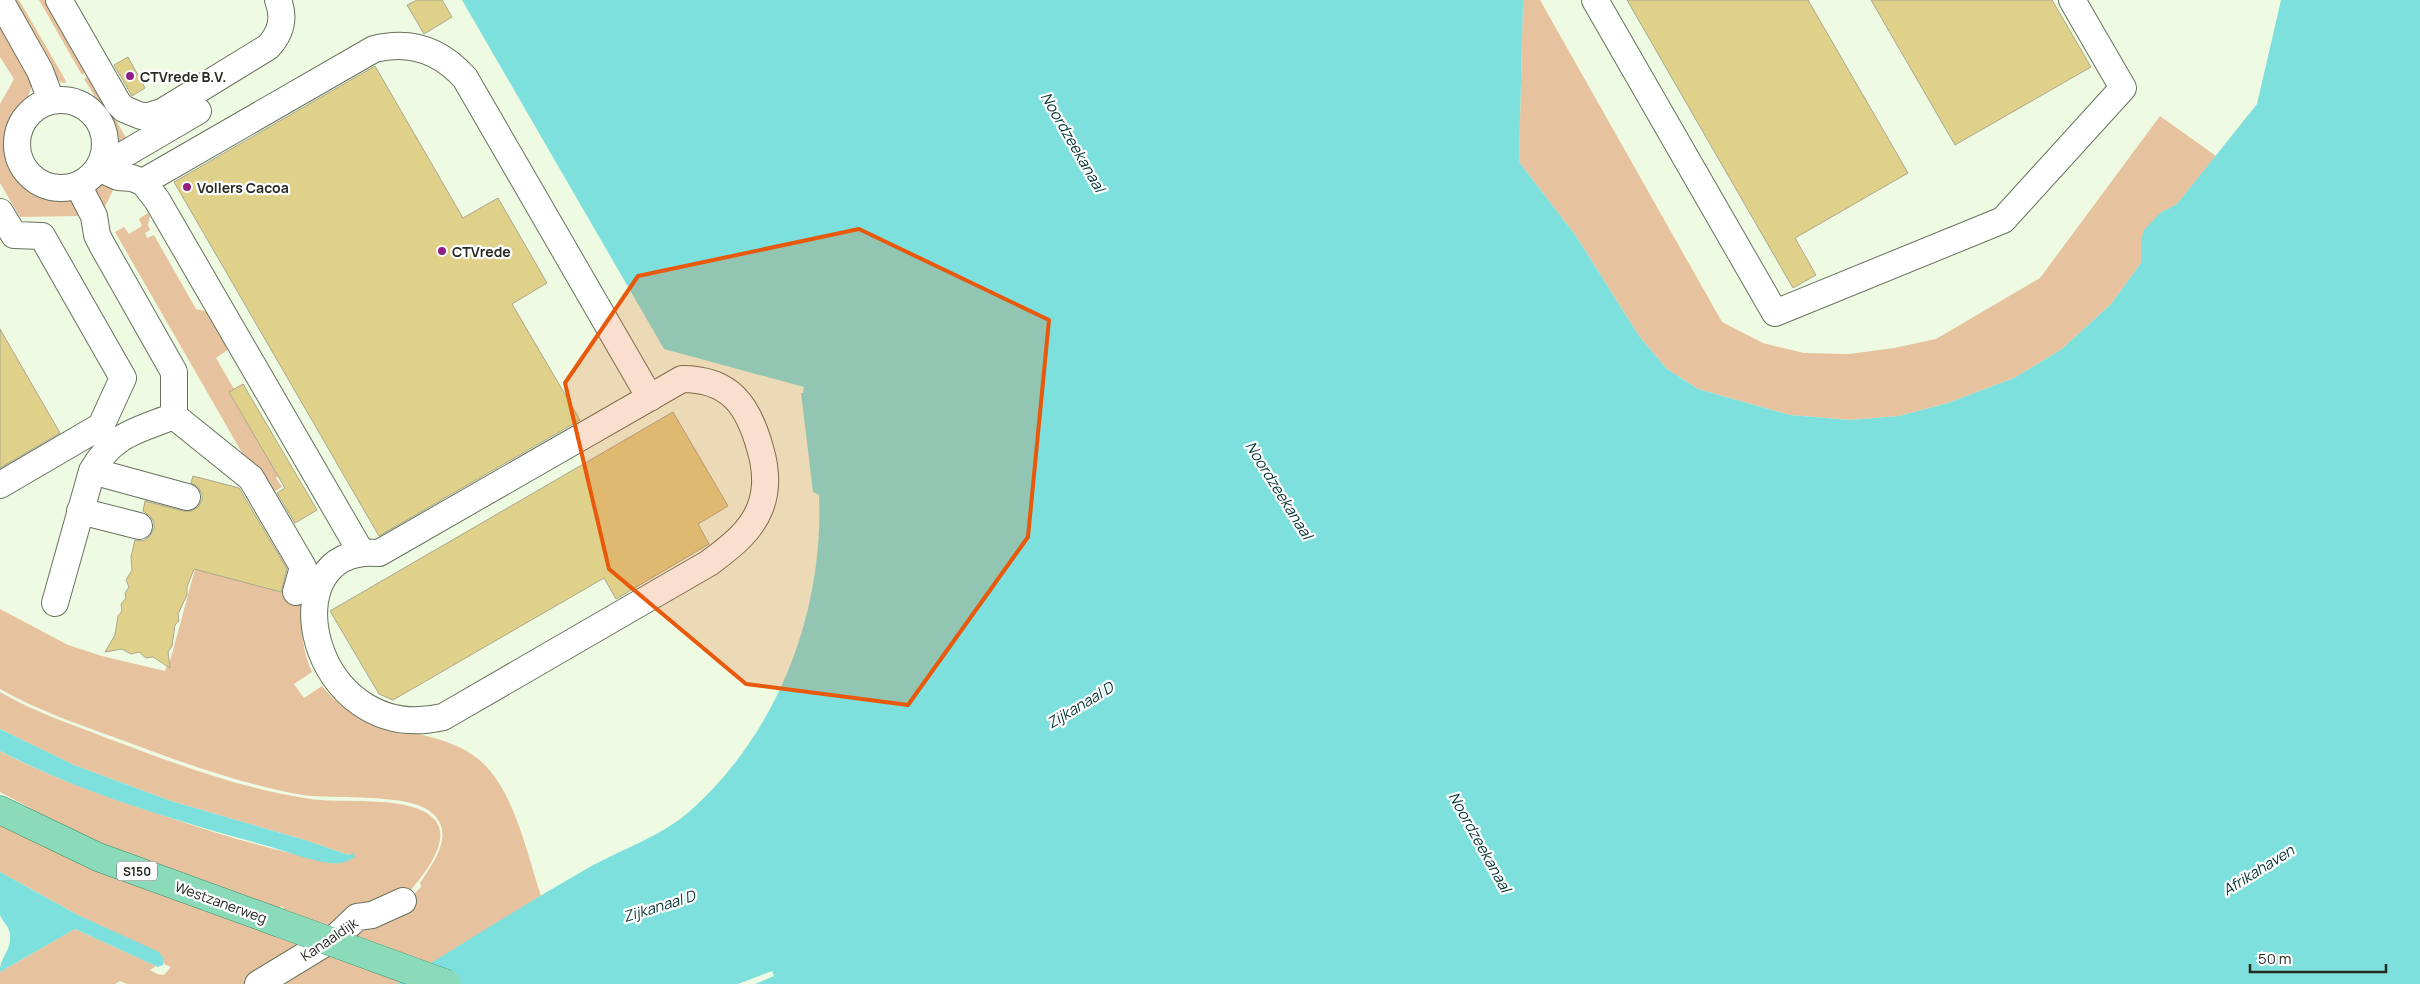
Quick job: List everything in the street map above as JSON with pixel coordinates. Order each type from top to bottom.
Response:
[{"type":"main road","name":"Westzanerweg","points":[[0,810],[98,857],[447,984]]},
{"type":"street","points":[[0,0],[40,71],[51,100]]},
{"type":"street","points":[[58,0],[118,103],[132,114],[149,116],[182,100],[268,47],[278,34],[280,27],[282,17],[278,0]]},
{"type":"street","points":[[101,162],[104,132],[92,112],[72,100],[51,100],[33,108],[22,122],[16,138],[18,156],[30,176],[44,185],[61,188],[78,185],[88,179],[101,162],[123,155],[189,117],[281,56],[291,46],[296,35],[297,15],[291,0]]},
{"type":"street","points":[[1595,0],[1775,312],[2004,220],[2123,88],[2072,0]]},
{"type":"street","points":[[143,182],[374,49],[401,45],[432,51],[450,63],[465,78],[650,398]]},
{"type":"street","points":[[101,162],[118,178],[132,178],[143,182],[157,200],[361,552]]},
{"type":"street","points":[[78,185],[94,216],[96,235],[174,372],[174,416]]},
{"type":"street","points":[[0,212],[14,235],[42,236],[123,378],[100,426],[0,485]]},
{"type":"street","points":[[694,379],[721,388],[744,407],[755,431],[765,469],[764,496],[755,519],[730,547],[709,563],[444,717],[430,720],[403,720],[374,712],[348,693],[329,668],[315,636],[313,623],[316,596],[326,574],[342,559],[361,552],[379,553],[682,380],[694,379]]},
{"type":"street","points":[[55,602],[88,485],[108,447],[127,434],[174,416]]},
{"type":"street","points":[[174,416],[251,478],[303,567],[296,592]]},
{"type":"street","points":[[88,485],[189,490]]},
{"type":"street","points":[[88,485],[142,515]]},
{"type":"street","name":"Kanaaldijk","points":[[258,984],[337,936],[358,917],[372,915],[403,902]]},
{"type":"highlighted area","points":[[859,229],[1049,320],[1028,537],[908,705],[746,684],[609,569],[565,383],[638,276]]},
{"type":"shaded area","points":[[11,0],[19,0],[66,81],[65,83],[60,82],[53,72]]},
{"type":"shaded area","points":[[39,0],[47,0],[89,71],[82,75]]},
{"type":"shaded area","points":[[1523,0],[1540,0],[1722,322],[1763,343],[1804,353],[1849,354],[1894,348],[1936,339],[2040,278],[2160,116],[2216,156],[2177,204],[2160,213],[2141,240],[2141,263],[2111,304],[2062,349],[2014,378],[1948,403],[1899,416],[1850,420],[1790,415],[1698,389],[1667,369],[1639,336],[1576,236],[1519,162]]},
{"type":"shaded area","points":[[0,21],[22,60],[31,82],[29,94],[9,125],[7,140],[9,155],[21,178],[31,187],[42,194],[70,198],[80,216],[20,217],[0,183],[0,104],[14,79],[0,57]]},
{"type":"shaded area","points":[[90,75],[129,143],[115,147],[111,122],[84,79]]},
{"type":"shaded area","points":[[98,184],[114,188],[102,213],[92,189]]},
{"type":"shaded area","points":[[148,213],[150,216],[148,225],[150,230],[145,233],[147,238],[154,235],[196,309],[208,312],[229,349],[216,358],[234,389],[229,392],[278,476],[276,478],[282,487],[267,496],[115,232],[124,227],[129,234],[142,226],[139,219]]},
{"type":"shaded area","points":[[195,569],[304,598],[302,636],[312,672],[294,684],[304,698],[322,686],[333,698],[359,717],[374,723],[452,744],[480,760],[491,772],[508,799],[521,831],[541,896],[430,964],[363,940],[363,938],[347,935],[411,897],[421,887],[420,883],[436,858],[442,839],[439,821],[432,813],[421,806],[407,802],[389,799],[303,795],[234,779],[75,723],[0,689],[0,609],[68,645],[102,656],[165,671],[167,665],[169,665]]},
{"type":"shaded area","points":[[0,692],[26,706],[65,722],[180,765],[232,782],[311,799],[394,803],[411,806],[425,812],[435,820],[439,828],[440,837],[438,847],[423,875],[404,896],[336,930],[283,910],[284,908],[281,906],[279,909],[228,894],[54,825],[28,807],[0,792],[0,751],[88,790],[236,839],[330,862],[339,863],[353,853],[349,855],[305,840],[171,801],[74,765],[0,729]]},
{"type":"shaded area","points":[[0,818],[308,948],[249,984],[127,984],[120,981],[115,984],[0,984],[0,972],[75,929],[156,966],[150,970],[157,974],[164,975],[171,967],[164,964],[163,957],[78,915],[0,872]]},
{"type":"shaded area","points":[[323,949],[406,979],[397,984],[266,984]]},
{"type":"water","points":[[462,0],[1523,0],[1519,162],[1576,236],[1639,336],[1667,369],[1698,389],[1790,415],[1850,420],[1899,416],[1948,403],[2014,378],[2062,349],[2111,304],[2141,263],[2141,240],[2144,230],[2160,213],[2177,204],[2257,104],[2281,0],[2420,0],[2420,984],[397,984],[564,882],[666,828],[690,811],[721,780],[748,745],[771,708],[789,668],[804,626],[813,583],[819,539],[819,495],[813,492],[801,393],[803,393],[804,387],[664,349]]},
{"type":"water","points":[[0,729],[74,765],[171,801],[305,840],[349,855],[353,853],[355,857],[341,863],[314,860],[130,805],[64,780],[0,751]]},
{"type":"water","points":[[0,872],[78,915],[159,952],[164,959],[163,965],[158,967],[75,929],[0,972],[0,967],[9,946],[10,936],[9,930],[0,915]]},
{"type":"pier","points":[[772,971],[774,976],[755,984],[738,984]]},
{"type":"building","points":[[417,0],[442,0],[452,17],[424,34],[407,5]]},
{"type":"building","points":[[1627,0],[1808,0],[1908,173],[1795,238],[1816,275],[1793,288]]},
{"type":"building","points":[[1871,0],[2052,0],[2091,67],[1955,145]]},
{"type":"building","points":[[128,57],[145,88],[132,96],[114,65]]},
{"type":"building","points":[[375,66],[463,218],[498,198],[547,283],[512,304],[580,420],[379,536],[174,182]]},
{"type":"building","points":[[0,329],[60,433],[0,468]]},
{"type":"building","points":[[243,384],[317,510],[295,523],[277,493],[285,488],[229,392]]},
{"type":"building","points":[[673,412],[728,506],[698,524],[709,544],[616,599],[604,578],[393,700],[379,694],[330,611]]},
{"type":"building","points":[[193,476],[239,488],[287,569],[281,592],[194,569],[187,587],[187,595],[178,614],[179,621],[175,625],[172,646],[168,652],[170,668],[153,657],[146,658],[139,652],[131,654],[122,649],[105,652],[115,635],[118,616],[122,611],[121,604],[126,598],[125,593],[129,587],[126,580],[132,570],[131,557],[135,540],[143,541],[149,537],[154,529],[154,522],[143,511],[145,501],[183,511],[191,511],[198,507],[202,500],[202,494],[198,487],[191,483]]},
{"type":"place","name":"CTVrede B.V.","points":[[130,76]]},
{"type":"place","name":"Vollers Cacoa","points":[[187,187]]},
{"type":"place","name":"CTVrede","points":[[442,251]]},
{"type":"water label","name":"Noordzeekanaal","points":[[1073,142]]},
{"type":"water label","name":"Noordzeekanaal","points":[[1279,490]]},
{"type":"water label","name":"Zijkanaal D","points":[[1080,705]]},
{"type":"water label","name":"Noordzeekanaal","points":[[1480,842]]},
{"type":"water label","name":"Afrikahaven","points":[[2258,870]]},
{"type":"water label","name":"Zijkanaal D","points":[[659,906]]}]
